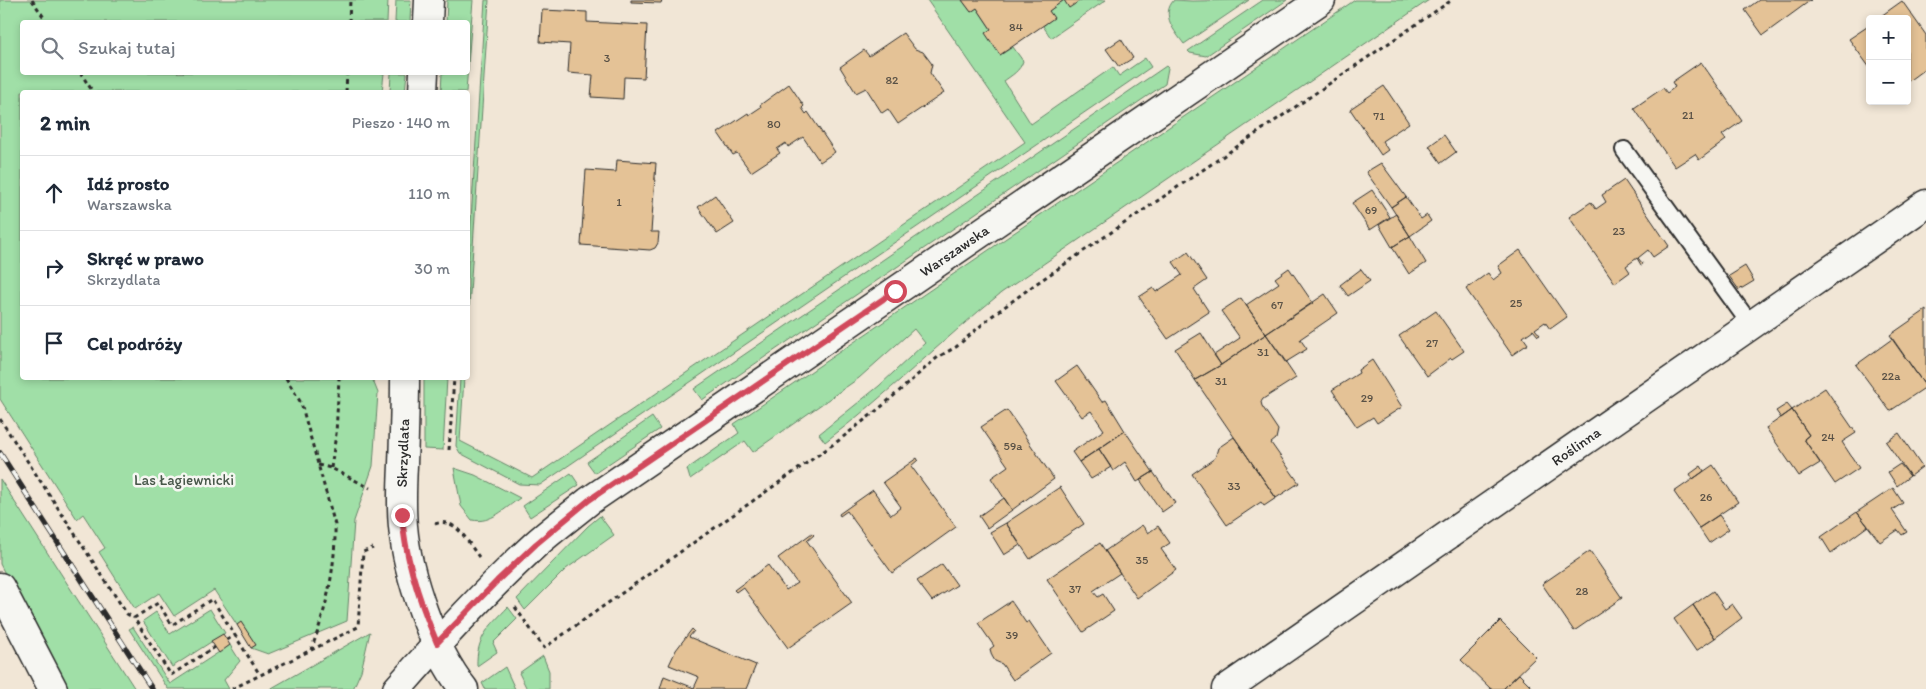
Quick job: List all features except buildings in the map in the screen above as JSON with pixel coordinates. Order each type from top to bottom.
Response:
[{"type":"street","points":[[428,20],[429,0]]},
{"type":"street","name":"Warszawska","points":[[397,689],[437,643],[497,581],[536,544],[594,497],[1321,0]]},
{"type":"street","points":[[423,90],[424,75]]},
{"type":"street","name":"Roślinna","points":[[1226,689],[1926,204]]},
{"type":"street","name":"Skrzydlata","points":[[405,380],[403,527],[415,582],[437,643],[447,664],[464,689]]},
{"type":"street","points":[[0,587],[53,689]]},
{"type":"lane","points":[[1624,150],[1750,325]]},
{"type":"path","points":[[32,0],[46,20]]},
{"type":"path","points":[[349,20],[350,0]]},
{"type":"path","points":[[512,603],[544,648],[838,441],[881,407],[938,357],[956,347],[992,316],[1037,283],[1452,0]]},
{"type":"path","points":[[82,75],[93,90]]},
{"type":"path","points":[[346,90],[347,75]]},
{"type":"path","points":[[287,380],[301,403],[335,525],[335,541],[326,603],[311,650]]},
{"type":"path","points":[[332,468],[339,380]]},
{"type":"path","points":[[449,450],[454,380]]},
{"type":"path","points":[[0,419],[127,614],[134,618],[171,675],[215,647]]},
{"type":"path","points":[[318,465],[332,468],[373,489]]},
{"type":"path","points":[[442,521],[450,522],[458,528],[464,537]]},
{"type":"path","points":[[232,689],[358,627],[363,552],[375,547]]},
{"type":"path","points":[[134,618],[158,603],[172,625],[212,599],[260,675]]},
{"type":"path","points":[[227,640],[235,635]]},
{"type":"green space","name":"Las Łagiewnicki","points":[[0,0],[388,0],[387,20],[20,20],[20,75],[384,75],[382,90],[20,90],[20,380],[373,380],[378,393],[373,466],[354,521],[347,621],[268,654],[251,648],[255,645],[241,623],[237,625],[214,590],[174,616],[159,593],[135,609],[99,552],[105,548],[83,514],[77,519],[0,399]]},
{"type":"green space","points":[[396,0],[411,0],[410,20],[395,20]]},
{"type":"green space","points":[[447,0],[473,0],[470,40],[470,20],[446,20]]},
{"type":"green space","points":[[485,0],[489,0],[470,293],[470,235]]},
{"type":"green space","points":[[927,0],[962,0],[971,12],[977,8],[991,29],[1000,55],[1013,47],[1023,61],[1018,70],[1004,81],[1031,124],[1113,67],[1119,76],[1145,58],[1151,67],[540,485],[519,484],[460,453],[456,446],[460,380],[464,380],[460,441],[532,478],[1025,142]]},
{"type":"green space","points":[[1064,0],[1106,0],[1051,38],[1043,26],[1053,18],[1049,11]]},
{"type":"green space","points":[[1174,0],[1249,0],[1184,44],[1170,23],[1168,12]]},
{"type":"green space","points":[[1263,0],[1287,0],[1206,56],[1188,51]]},
{"type":"green space","points":[[1355,0],[1429,0],[1001,293],[870,406],[825,442],[819,434],[879,386],[925,343],[914,329],[859,378],[753,452],[745,441],[690,479],[687,469],[739,433],[734,424]]},
{"type":"green space","points":[[1166,66],[1168,68],[1165,84],[702,400],[694,389]]},
{"type":"green space","points":[[391,75],[407,75],[405,90],[390,90]]},
{"type":"green space","points":[[442,75],[468,75],[466,90],[441,90]]},
{"type":"green space","points":[[424,380],[447,380],[443,450],[424,449]]},
{"type":"green space","points":[[652,417],[660,429],[595,473],[587,462]]},
{"type":"green space","points":[[454,468],[475,475],[520,498],[492,517],[479,521],[472,520],[461,506]]},
{"type":"green space","points":[[571,473],[579,485],[530,517],[523,506]]},
{"type":"green space","points":[[0,479],[135,689],[64,689],[0,564]]},
{"type":"green space","points":[[600,516],[614,535],[566,569],[525,610],[517,599]]},
{"type":"green space","points":[[508,607],[517,619],[493,643],[497,652],[477,666],[479,647],[485,633]]},
{"type":"green space","points":[[210,609],[225,633],[172,667],[143,621],[156,612],[170,634]]},
{"type":"green space","points":[[133,627],[170,684],[230,645],[240,661],[224,680],[229,689],[168,689],[129,629]]},
{"type":"green space","points":[[370,632],[361,671],[353,689],[270,689]]},
{"type":"green space","points":[[543,656],[549,671],[549,689],[527,689],[519,673]]},
{"type":"green space","points":[[505,667],[515,689],[485,689],[482,683]]},
{"type":"railway","points":[[0,453],[152,689]]},
{"type":"route","points":[[402,515],[405,542],[415,582],[427,620],[437,643],[536,544],[589,500],[895,291]]}]
